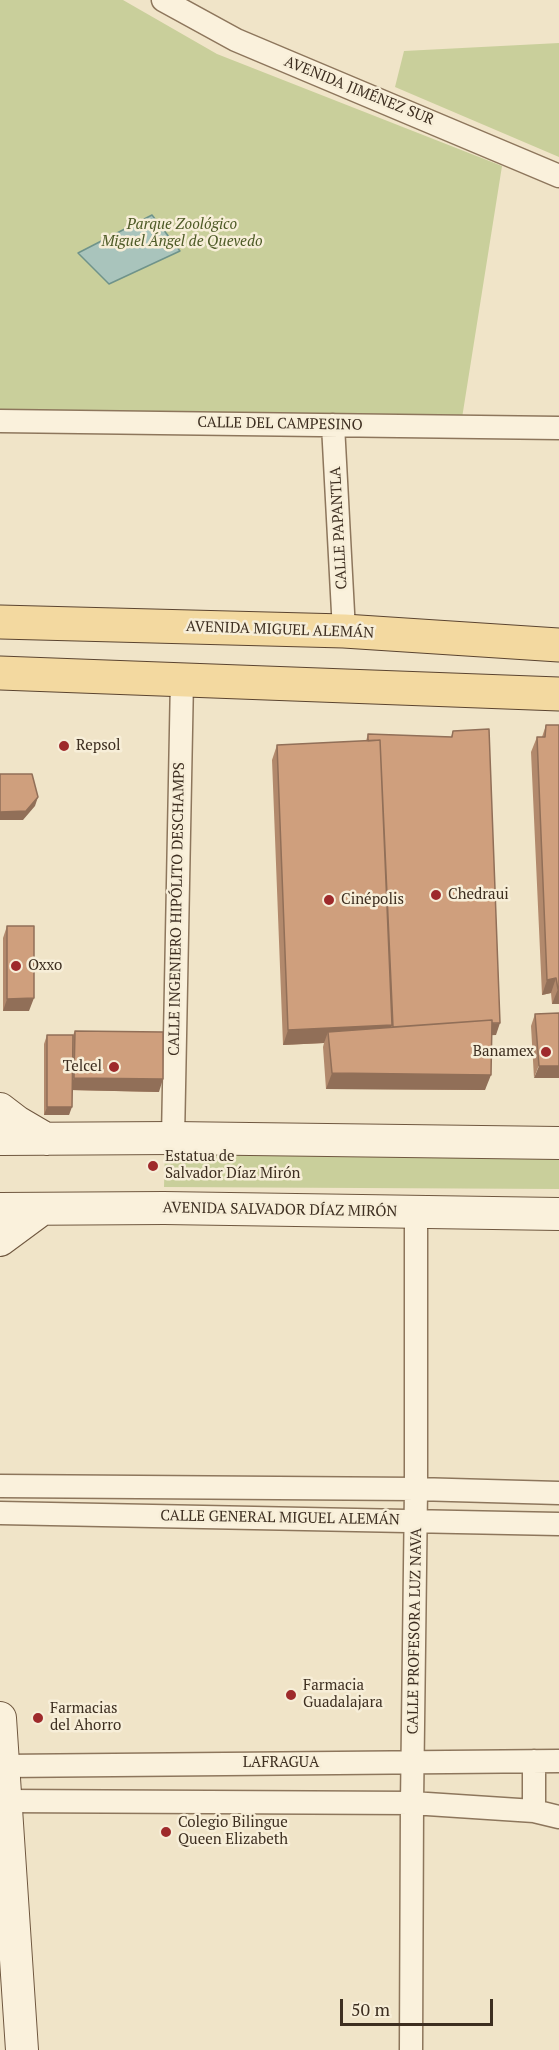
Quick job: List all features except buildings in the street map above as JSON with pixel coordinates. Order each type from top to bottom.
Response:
[{"type":"main road","name":"AVENIDA MIGUEL ALEMÁN","points":[[0,622],[344,631],[559,645]]},
{"type":"main road","points":[[0,673],[559,694]]},
{"type":"main road","points":[[0,1109],[46,1139]]},
{"type":"main road","points":[[0,1139],[172,1138],[559,1143]]},
{"type":"main road","name":"AVENIDA SALVADOR DÍAZ MIRÓN","points":[[0,1209],[164,1208],[559,1214]]},
{"type":"main road","points":[[0,1240],[42,1209]]},
{"type":"main road","points":[[0,1718],[22,2050]]},
{"type":"street","name":"AVENIDA JIMÉNEZ SUR","points":[[163,0],[236,40],[559,176]]},
{"type":"street","name":"CALLE DEL CAMPESINO","points":[[0,421],[559,428]]},
{"type":"street","name":"CALLE PAPANTLA","points":[[333,425],[344,631]]},
{"type":"street","name":"CALLE INGENIERO HIPÓLITO DESCHAMPS","points":[[172,1138],[182,680]]},
{"type":"street","name":"CALLE PROFESORA LUZ NAVA","points":[[411,2050],[416,1521],[416,1212]]},
{"type":"street","name":"CALLE GENERAL MIGUEL ALEMÁN","points":[[0,1486],[416,1489],[559,1493]]},
{"type":"street","name":"CALLE GENERAL MIGUEL ALEMÁN","points":[[0,1513],[559,1524]]},
{"type":"street","points":[[534,1761],[534,1811]]},
{"type":"street","name":"LAFRAGUA","points":[[3,1766],[559,1761]]},
{"type":"street","points":[[4,1801],[412,1803],[534,1811],[559,1817]]},
{"type":"green space","name":"Parque Zoológico Miguel Ángel de Quevedo","points":[[0,0],[123,0],[217,54],[502,166],[462,418],[0,410]]},
{"type":"green space","points":[[559,43],[559,157],[395,87],[404,51]]},
{"type":"green space","points":[[165,1149],[559,1155],[559,1189],[164,1187]]},
{"type":"water","points":[[152,215],[180,251],[109,284],[78,253]]},
{"type":"place","name":"Repsol","points":[[64,746]]},
{"type":"place","name":"Chedraui","points":[[436,895]]},
{"type":"place","name":"Cinépolis","points":[[329,900]]},
{"type":"place","name":"Oxxo","points":[[16,966]]},
{"type":"place","name":"Banamex","points":[[546,1052]]},
{"type":"place","name":"Telcel","points":[[114,1067]]},
{"type":"place","name":"Estatua de Salvador Díaz Mirón","points":[[153,1166]]},
{"type":"place","name":"Farmacia Guadalajara","points":[[291,1695]]},
{"type":"place","name":"Farmacias del Ahorro","points":[[38,1718]]},
{"type":"place","name":"Colegio Bilingue Queen Elizabeth","points":[[166,1832]]}]
